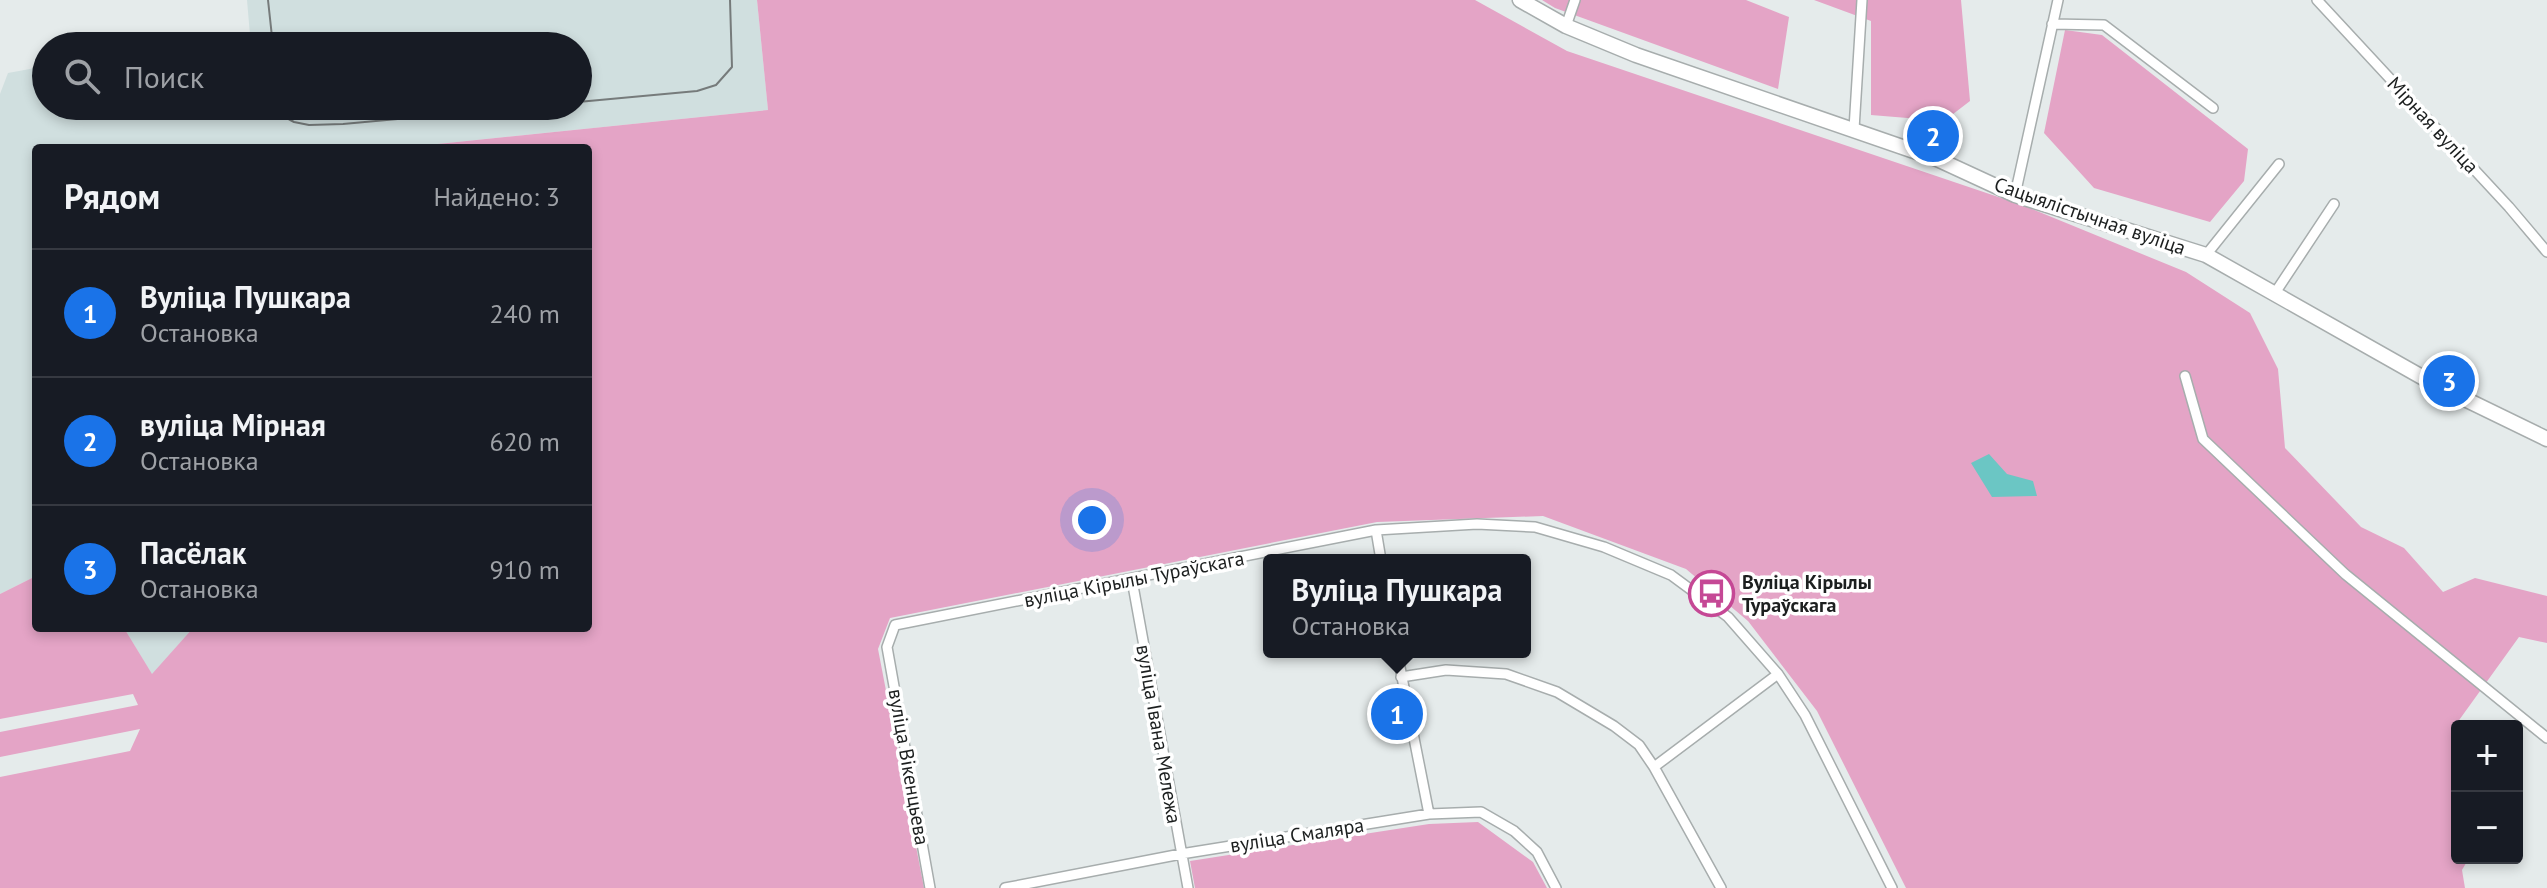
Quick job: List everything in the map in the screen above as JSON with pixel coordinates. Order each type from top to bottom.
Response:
[{"type":"main road","name":"Сацыялістычная вуліца","points":[[1520,0],[1566,26],[1636,55],[1937,159],[2015,195],[2206,255],[2436,385],[2547,439]]},
{"type":"street","points":[[1566,26],[1575,0]]},
{"type":"street","points":[[1854,129],[1862,0]]},
{"type":"street","points":[[2015,195],[2058,0]]},
{"type":"street","name":"Мірная вуліца","points":[[2317,0],[2547,252]]},
{"type":"street","points":[[2052,24],[2104,25],[2213,108]]},
{"type":"street","points":[[2206,255],[2279,164]]},
{"type":"street","points":[[2275,293],[2334,204]]},
{"type":"street","points":[[2185,376],[2203,439],[2345,574],[2547,738]]},
{"type":"street","name":"вуліца Кірылы Тураўскага","points":[[887,647],[895,625],[1376,530],[1477,524],[1535,527],[1604,547],[1671,575],[1728,617],[1778,674],[1805,715],[1892,888]]},
{"type":"street","points":[[1376,530],[1380,554]]},
{"type":"street","name":"вуліца Івана Мележа","points":[[1132,580],[1188,888]]},
{"type":"street","name":"вуліца Вікенцьева","points":[[887,647],[930,888]]},
{"type":"street","points":[[1398,658],[1429,814]]},
{"type":"street","points":[[1401,677],[1446,670],[1506,674],[1557,692],[1614,726],[1639,745],[1654,767],[1721,888]]},
{"type":"street","points":[[1654,767],[1778,674]]},
{"type":"street","name":"вуліца Смаляра","points":[[1005,888],[1181,854],[1429,814],[1481,812],[1514,831],[1537,852],[1556,888]]},
{"type":"shaded area","points":[[247,0],[757,0],[768,110],[438,144],[32,144],[32,578],[0,594],[0,94],[8,73],[32,69],[32,120],[592,120],[592,32],[250,32]]},
{"type":"shaded area","points":[[757,0],[1475,0],[1567,51],[2022,205],[2186,272],[2250,313],[2278,369],[2285,448],[2361,527],[2404,548],[2443,592],[2475,578],[2547,596],[2547,643],[2519,637],[2459,720],[2451,720],[2451,864],[2466,864],[2462,870],[2465,888],[1906,888],[1817,711],[1748,621],[1686,569],[1543,516],[1377,522],[890,618],[878,649],[924,888],[0,888],[0,777],[130,751],[140,729],[0,757],[0,732],[138,705],[133,694],[0,719],[0,594],[32,578],[32,632],[126,632],[152,674],[189,632],[592,632],[592,144],[438,144],[768,110]]},
{"type":"shaded area","points":[[1542,0],[1746,0],[1789,17],[1778,89],[1555,8]]},
{"type":"shaded area","points":[[1814,0],[1961,0],[1970,101],[1944,121],[1871,115],[1871,21]]},
{"type":"shaded area","points":[[2065,30],[2102,35],[2248,149],[2244,181],[2210,222],[2094,188],[2044,133]]},
{"type":"shaded area","points":[[126,632],[190,632],[152,675]]},
{"type":"shaded area","points":[[1478,822],[1533,862],[1547,888],[1195,888],[1190,861],[1429,824]]},
{"type":"water","points":[[1989,454],[2007,474],[2033,481],[2037,496],[1992,497],[1971,463]]},
{"type":"tram line","points":[[268,0],[271,32]]},
{"type":"tram line","points":[[592,101],[697,91],[716,85],[732,67],[730,0]]},
{"type":"tram line","points":[[290,120],[309,125],[387,120]]},
{"type":"place","name":"вуліца Мірная","points":[[1933,136]]},
{"type":"place","name":"Пасёлак","points":[[2449,381]]},
{"type":"place","name":"Вуліца Кірылы Тураўскага","points":[[1711,594]]},
{"type":"place","name":"Вуліца Пушкара","points":[[1397,714]]}]
